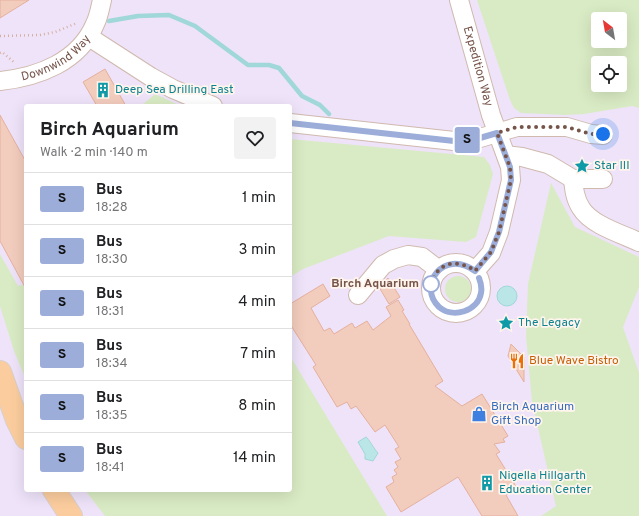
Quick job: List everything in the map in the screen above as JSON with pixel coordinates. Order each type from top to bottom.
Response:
[{"type":"main road","points":[[0,372],[17,420],[24,434]]},
{"type":"main road","points":[[55,492],[71,516]]},
{"type":"street","points":[[89,37],[97,21],[102,0]]},
{"type":"street","name":"Expedition Way","points":[[459,0],[497,133],[510,167],[511,180],[499,232],[491,252],[475,271]]},
{"type":"street","name":"Downwind Way","points":[[0,81],[18,79],[39,73],[57,65],[69,58],[89,37],[173,89],[208,104]]},
{"type":"street","points":[[292,123],[454,141],[480,138],[517,127],[567,127],[591,134],[603,134]]},
{"type":"street","points":[[506,155],[522,157],[548,164],[573,179],[603,179]]},
{"type":"street","points":[[573,179],[576,196],[581,209],[589,217],[599,224],[639,242]]},
{"type":"street","points":[[358,295],[384,265],[394,259],[408,255],[422,256],[439,270]]},
{"type":"street","points":[[461,263],[475,271],[479,278],[481,294],[477,302],[471,308],[464,312],[447,312],[434,301],[431,284],[434,276],[439,270],[446,265],[461,263]]},
{"type":"path","points":[[0,36],[40,35],[55,32],[79,22]]},
{"type":"path","points":[[0,52],[2,52],[17,65]]},
{"type":"shaded area","points":[[0,0],[639,0],[639,516],[0,516]]},
{"type":"green space","points":[[477,0],[639,0],[639,108],[632,106],[584,114],[565,115],[521,113],[514,108]]},
{"type":"green space","points":[[155,94],[177,104],[143,104]]},
{"type":"green space","points":[[292,139],[484,157],[490,165],[493,174],[476,237],[466,242],[389,236],[303,269],[292,276]]},
{"type":"green space","points":[[551,183],[575,227],[639,257],[639,287],[623,327],[639,373],[639,516],[541,516],[556,506],[532,402],[526,336],[528,284]]},
{"type":"green space","points":[[0,254],[18,286],[24,284],[24,375],[14,351],[0,306]]},
{"type":"green space","points":[[458,276],[467,280],[471,289],[467,298],[458,302],[449,298],[445,289],[449,280]]},
{"type":"green space","points":[[292,359],[387,516],[105,516],[87,492],[292,492]]},
{"type":"water","points":[[507,286],[514,289],[517,296],[514,303],[507,306],[500,303],[497,296],[500,289]]},
{"type":"water","points":[[366,437],[378,453],[373,461],[365,459],[365,454],[358,442]]},
{"type":"building","points":[[0,0],[29,0],[0,18]]},
{"type":"building","name":"Deep Sea Drilling East","points":[[105,69],[125,104],[96,104],[83,82]]},
{"type":"building","points":[[0,115],[24,158],[24,285],[0,241]]},
{"type":"building","points":[[388,278],[400,297],[389,304],[379,287]]},
{"type":"building","name":"Birch Aquarium","points":[[323,284],[330,296],[311,308],[324,331],[330,328],[334,334],[352,323],[355,328],[367,321],[373,330],[391,316],[386,307],[398,300],[404,310],[402,311],[409,324],[443,381],[435,386],[462,406],[482,394],[508,436],[503,439],[505,442],[494,444],[500,452],[496,454],[517,488],[506,495],[518,516],[482,516],[458,477],[401,512],[386,487],[394,482],[392,477],[397,474],[394,470],[398,467],[395,462],[401,459],[395,449],[399,447],[385,425],[375,432],[356,406],[351,409],[347,402],[337,407],[313,367],[316,365],[292,327],[292,303]]},
{"type":"building","name":"Blue Wave Bistro","points":[[511,344],[524,357],[524,382],[508,356]]},
{"type":"waterway","points":[[109,21],[138,16],[169,15],[195,26],[248,65],[269,65],[279,68],[302,96],[320,105],[329,114]]},
{"type":"bus line","name":"S","points":[[292,123],[454,141],[480,138],[497,133],[510,167],[511,180],[499,232],[491,252],[475,271],[461,263],[446,265],[439,270],[434,276],[431,284],[434,301],[447,312],[464,312],[477,302],[481,294],[479,278]]},
{"type":"place","name":"Deep Sea Drilling East","points":[[103,90]]},
{"type":"place","name":"Star III","points":[[582,166]]},
{"type":"place","name":"Birch Aquarium","points":[[431,284]]},
{"type":"place","name":"The Legacy","points":[[506,323]]},
{"type":"place","name":"Blue Wave Bistro","points":[[517,361]]},
{"type":"place","name":"Birch Aquarium Gift Shop","points":[[479,414]]},
{"type":"place","name":"Nigella Hillgarth Education Center","points":[[487,483]]},
{"type":"route","points":[[431,284],[434,276],[446,265],[461,263],[475,271],[491,252],[499,232],[511,180],[510,167],[497,133],[517,127],[567,127],[591,134],[603,134]]}]
